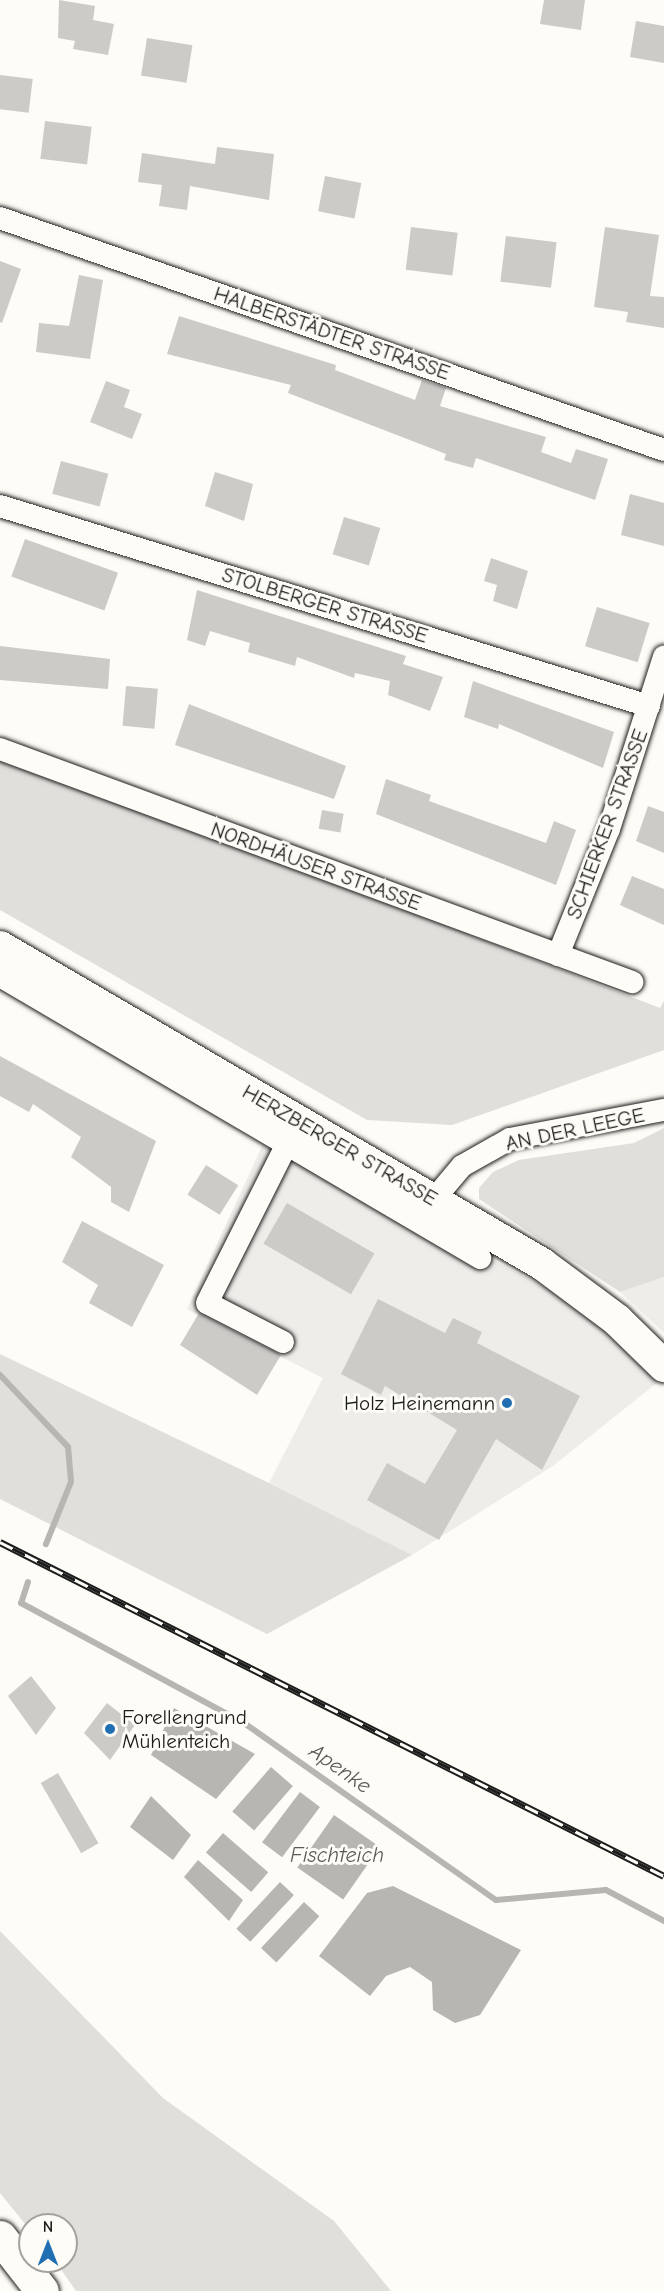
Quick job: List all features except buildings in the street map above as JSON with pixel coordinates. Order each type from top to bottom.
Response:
[{"type":"highway","points":[[0,2237],[42,2291]]},
{"type":"street","name":"HALBERSTÄDTER STRASSE","points":[[0,218],[664,450]]},
{"type":"street","name":"STOLBERGER STRASSE","points":[[0,506],[649,706]]},
{"type":"street","name":"SCHIERKER STRASSE","points":[[558,955],[609,829],[664,657]]},
{"type":"street","name":"NORDHÄUSER STRASSE","points":[[0,749],[632,982]]},
{"type":"street","name":"HERZBERGER STRASSE","points":[[0,947],[435,1198],[580,1291],[664,1366]]},
{"type":"street","name":"HERZBERGER STRASSE","points":[[0,976],[480,1258]]},
{"type":"street","name":"AN DER LEEGE","points":[[435,1198],[462,1166],[510,1139],[664,1110]]},
{"type":"street","name":"HERZBERGER STRASSE","points":[[283,1342],[207,1303],[287,1144]]},
{"type":"shaded area","points":[[0,754],[660,1008],[664,1001],[664,1050],[452,1125],[367,1120],[0,910]]},
{"type":"shaded area","points":[[664,1128],[664,1277],[620,1292],[479,1199],[479,1188],[493,1172],[519,1160],[634,1143]]},
{"type":"shaded area","points":[[263,1144],[573,1301],[658,1382],[553,1466],[412,1555],[269,1483],[323,1378],[187,1309]]},
{"type":"shaded area","points":[[664,1277],[664,1333],[620,1292]]},
{"type":"shaded area","points":[[0,1354],[269,1483],[412,1555],[267,1634],[0,1499]]},
{"type":"shaded area","points":[[0,1931],[163,2098],[334,2221],[391,2291],[76,2291],[63,2273],[78,2273],[78,2213],[18,2213],[18,2215],[0,2193]]},
{"type":"water","points":[[174,1708],[255,1754],[216,1799],[151,1755]]},
{"type":"water","name":"Fischteich","points":[[271,1767],[293,1786],[254,1831],[232,1812]]},
{"type":"water","name":"Fischteich","points":[[300,1792],[320,1807],[282,1857],[262,1842]]},
{"type":"water","points":[[151,1796],[191,1835],[173,1860],[130,1827]]},
{"type":"water","name":"Fischteich","points":[[334,1815],[380,1847],[343,1900],[297,1867]]},
{"type":"water","name":"Fischteich","points":[[223,1833],[268,1872],[251,1892],[206,1853]]},
{"type":"water","name":"Fischteich","points":[[198,1860],[243,1900],[229,1921],[184,1877]]},
{"type":"water","name":"Fischteich","points":[[280,1882],[294,1895],[250,1942],[236,1929]]},
{"type":"water","points":[[393,1886],[521,1950],[480,2015],[455,2023],[433,2010],[432,1982],[410,1967],[386,1976],[370,1996],[319,1956],[367,1893]]},
{"type":"water","name":"Fischteich","points":[[304,1902],[319,1916],[276,1962],[261,1948]]},
{"type":"waterway","name":"Apenke","points":[[0,1375],[68,1447],[71,1482],[46,1544]]},
{"type":"waterway","name":"Apenke","points":[[28,1582],[21,1603],[244,1723],[496,1900],[606,1890],[664,1921]]},
{"type":"railway","points":[[0,1542],[664,1876]]},
{"type":"place","name":"Holz Heinemann","points":[[507,1403]]},
{"type":"place","name":"Forellengrund Mühlenteich","points":[[110,1729]]}]
